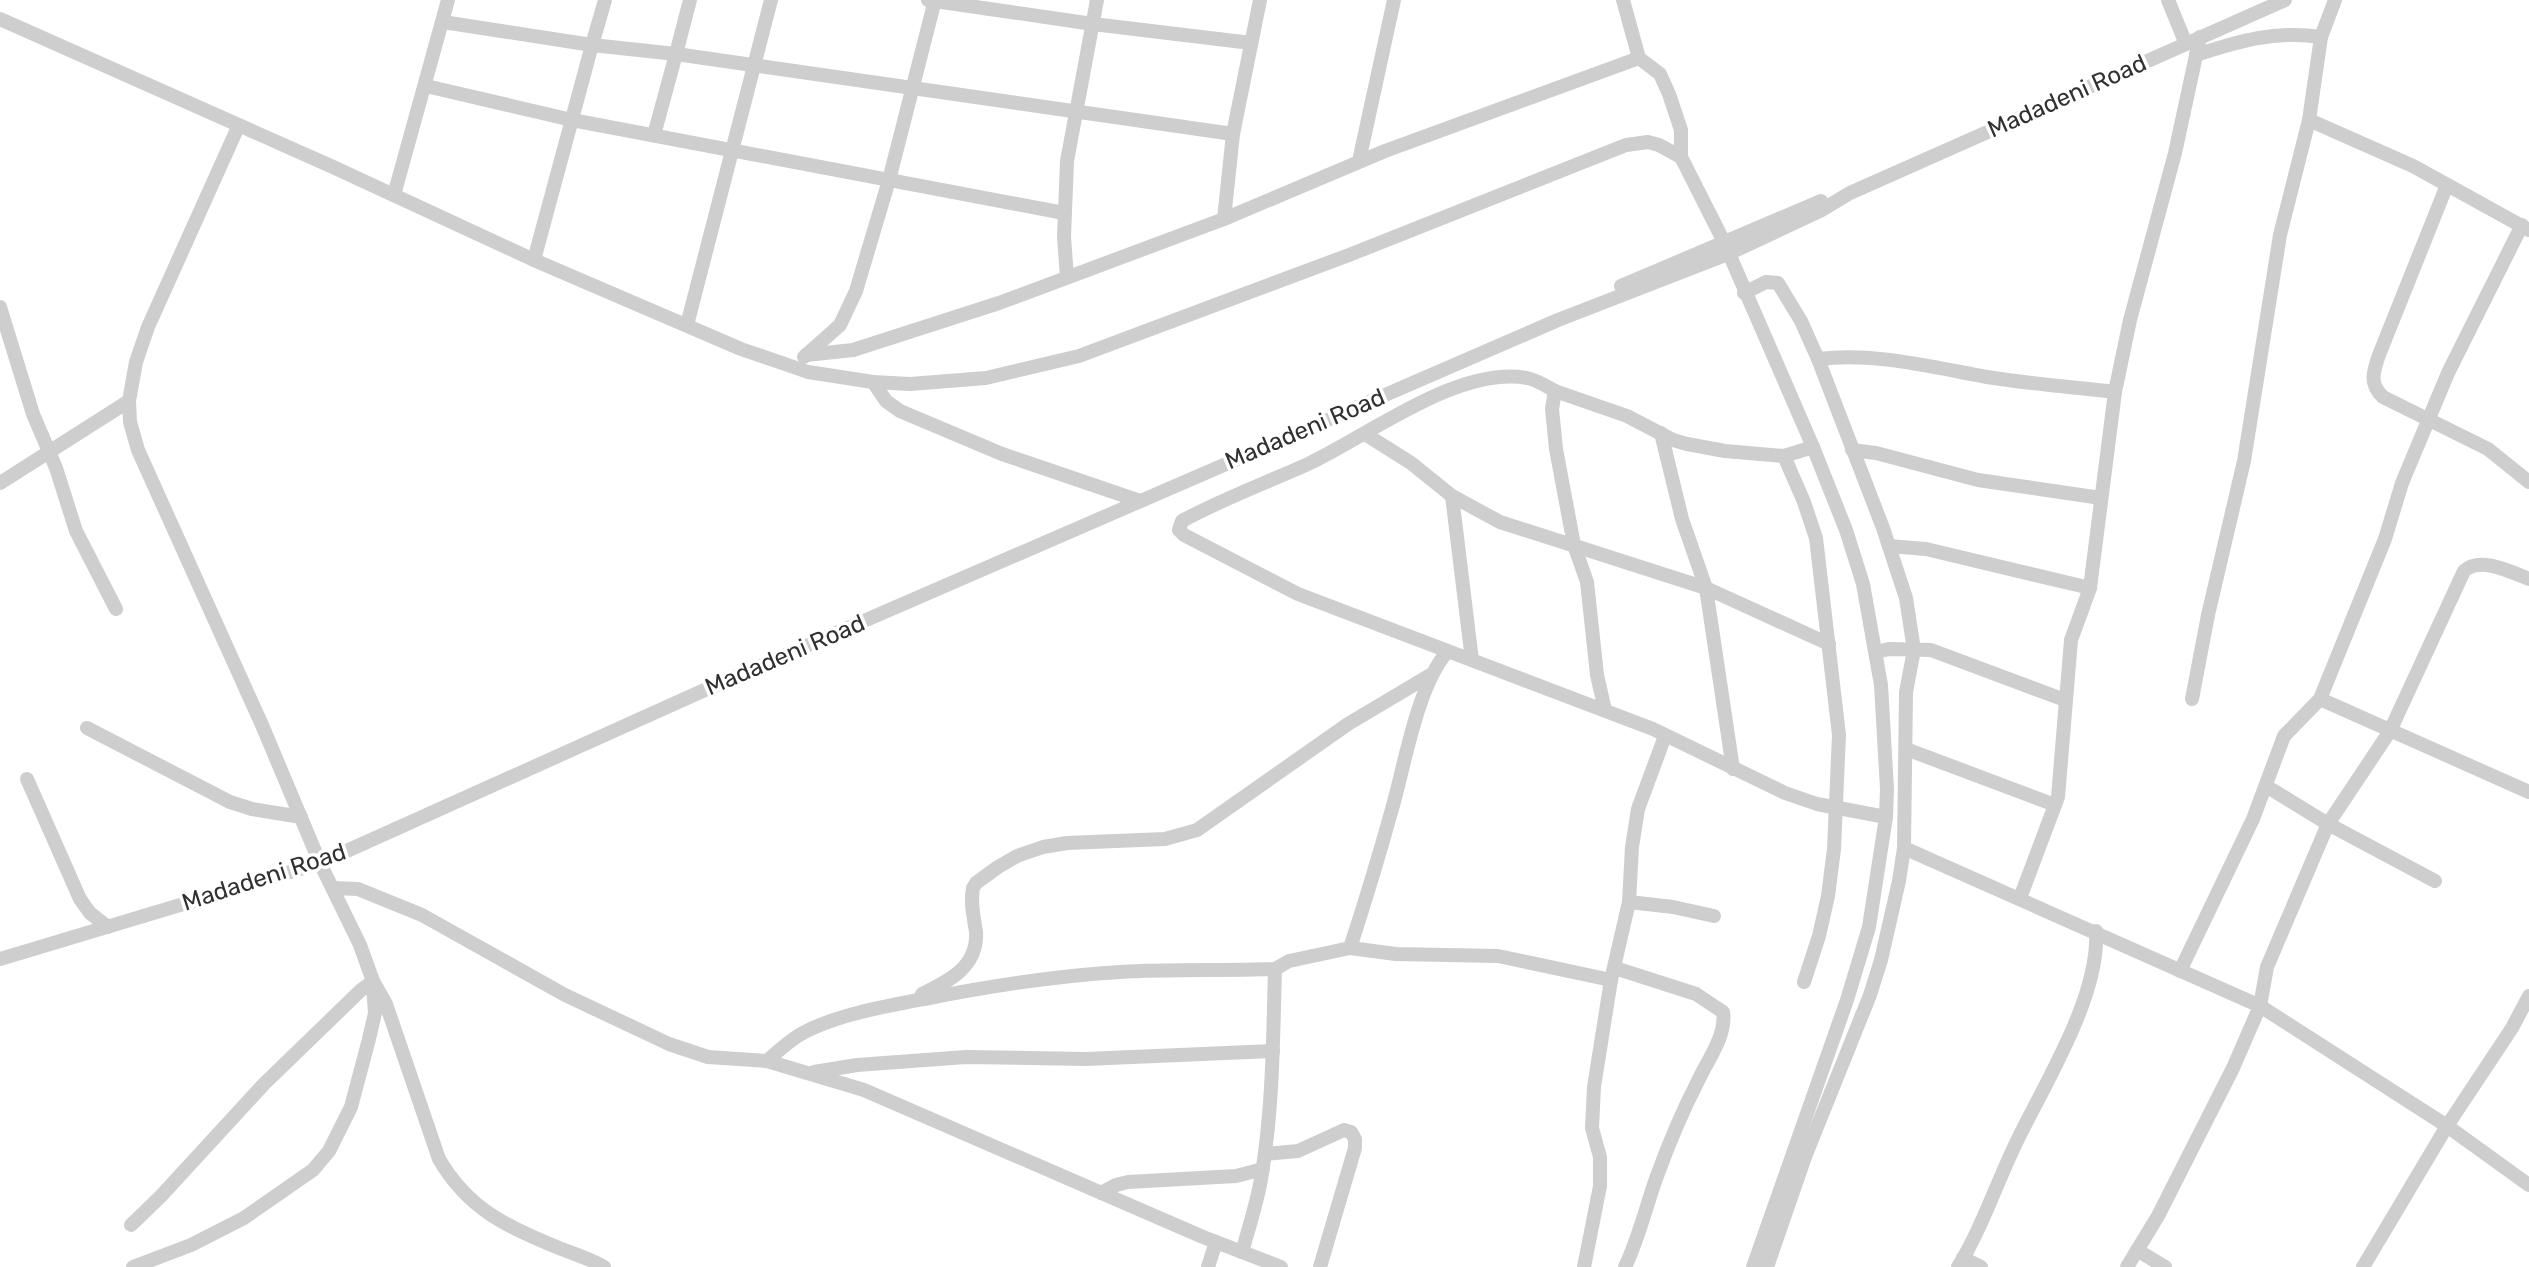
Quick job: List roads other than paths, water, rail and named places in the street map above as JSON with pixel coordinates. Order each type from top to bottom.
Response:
[{"type":"street","points":[[394,195],[449,0]]},
{"type":"street","points":[[534,260],[605,0]]},
{"type":"street","points":[[654,135],[690,0]]},
{"type":"street","points":[[687,325],[771,0]]},
{"type":"street","points":[[928,0],[1251,43]]},
{"type":"street","points":[[789,367],[833,333],[845,316],[856,291],[889,180],[935,0]]},
{"type":"street","points":[[1067,276],[1065,213],[1068,161],[1097,0]]},
{"type":"street","points":[[1224,219],[1233,134],[1260,0]]},
{"type":"street","points":[[1359,160],[1395,0]]},
{"type":"street","points":[[1622,0],[1639,58],[1664,81],[1681,130],[1681,158],[1726,248],[1813,447],[1846,530],[1863,584],[1883,709],[1888,789],[1869,927],[1753,1267]]},
{"type":"street","points":[[2168,0],[2186,44]]},
{"type":"street","name":"Madadeni Road","points":[[0,959],[320,863],[698,693],[1558,320],[1820,211],[1850,193],[2286,0]]},
{"type":"street","points":[[2192,699],[2208,615],[2245,461],[2280,235],[2309,120],[2321,37],[2335,0]]},
{"type":"street","points":[[0,19],[534,260],[687,325],[789,367],[873,382],[910,384],[986,378],[1079,356],[1373,246],[1626,145],[1648,142],[1681,158]]},
{"type":"street","points":[[443,22],[1233,134]]},
{"type":"street","points":[[2196,55],[2261,36],[2298,33],[2321,37]]},
{"type":"street","points":[[2020,898],[2055,805],[2061,770],[2071,640],[2090,588],[2115,392],[2130,320],[2175,153],[2200,37]]},
{"type":"street","points":[[806,355],[837,353],[879,342],[999,303],[1224,219],[1359,160],[1639,58]]},
{"type":"street","points":[[426,86],[572,120],[1065,213]]},
{"type":"street","points":[[2180,971],[2266,786],[2284,736],[2320,699],[2378,559],[2402,484],[2458,352],[2526,227],[2413,166],[2309,120]]},
{"type":"street","points":[[238,127],[148,327],[136,362],[129,401],[130,422],[138,450],[320,863],[386,1004],[439,1159],[468,1198],[488,1214],[528,1235],[604,1267]]},
{"type":"street","points":[[2447,185],[2372,376],[2376,391],[2487,449],[2529,482]]},
{"type":"street","points":[[1744,293],[1770,281],[1780,284],[1801,321],[1889,545],[1906,598],[1914,650],[1906,692],[1904,848],[1899,881],[1875,981],[1805,1157],[1767,1267]]},
{"type":"street","points":[[0,307],[33,414],[76,531],[116,609]]},
{"type":"street","points":[[1818,359],[1868,356],[1991,377],[2115,392]]},
{"type":"street","points":[[1813,447],[1784,456],[1726,451],[1673,440],[1627,416],[1555,391],[1537,381],[1517,376],[1497,377],[1472,382],[1420,402],[1309,463],[1205,508],[1182,521],[1179,530],[1298,594],[1653,729],[1785,793],[1836,808],[1886,817]]},
{"type":"street","points":[[873,382],[886,401],[900,411],[1002,454],[1140,501]]},
{"type":"street","points":[[1555,391],[1552,426],[1574,545],[1587,582],[1597,675],[1605,710]]},
{"type":"street","points":[[0,483],[129,401]]},
{"type":"street","points":[[1661,433],[1682,519],[1706,588],[1733,769]]},
{"type":"street","points":[[1365,434],[1411,463],[1452,496],[1511,527],[1706,588],[1829,643]]},
{"type":"street","points":[[1852,450],[1877,453],[1978,480],[2101,498]]},
{"type":"street","points":[[1784,456],[1816,538],[1839,735],[1836,808],[1826,906],[1804,982]]},
{"type":"street","points":[[1452,496],[1472,660]]},
{"type":"street","points":[[1889,545],[1926,549],[2090,588]]},
{"type":"street","points":[[2127,1267],[2158,1216],[2213,1108],[2260,1006],[2267,967],[2328,824],[2390,731],[2463,571],[2473,565],[2484,564],[2529,579]]},
{"type":"street","points":[[1876,652],[1889,649],[1922,649],[1940,653],[2066,700]]},
{"type":"street","points":[[1350,948],[1424,696],[1432,674],[1447,652]]},
{"type":"street","points":[[902,1003],[955,976],[970,962],[976,942],[973,888],[998,867],[1017,856],[1043,847],[1165,839],[1197,830],[1338,730],[1432,674]]},
{"type":"street","points":[[2320,699],[2529,792]]},
{"type":"street","points":[[87,728],[230,802],[252,809],[300,817]]},
{"type":"street","points":[[1584,1267],[1600,1186],[1600,1157],[1591,1116],[1613,974],[1629,902],[1632,847],[1638,810],[1665,737]]},
{"type":"street","points":[[1906,749],[2055,805]]},
{"type":"street","points":[[27,779],[80,899],[90,913],[108,927]]},
{"type":"street","points":[[2266,786],[2328,824],[2435,881]]},
{"type":"street","points":[[1904,848],[2260,1006],[2447,1126],[2529,1185]]},
{"type":"street","points":[[333,888],[358,889],[376,894],[422,915],[565,995],[669,1044],[708,1057],[767,1061],[864,1090],[1216,1242],[1281,1267]]},
{"type":"street","points":[[1629,902],[1673,907],[1714,916]]},
{"type":"street","points":[[1981,1267],[1961,1263],[2068,1037],[2092,974],[2097,947],[2096,931]]},
{"type":"street","points":[[767,1061],[799,1035],[813,1028],[902,1003],[1010,982],[1067,976],[1123,972],[1275,969],[1289,961],[1350,948],[1396,954],[1498,956],[1613,974],[1696,994],[1723,1012],[1724,1020],[1716,1044],[1661,1164],[1639,1234],[1625,1267]]},
{"type":"street","points":[[1242,1252],[1264,1161],[1273,1051],[1275,969]]},
{"type":"street","points":[[131,1225],[264,1084],[373,981]]},
{"type":"street","points":[[133,1267],[191,1245],[228,1227],[313,1170],[330,1151],[351,1107],[369,1039],[375,1013],[373,981]]},
{"type":"street","points":[[2363,1267],[2447,1126],[2512,1028],[2529,996]]},
{"type":"street","points":[[812,1073],[857,1065],[966,1057],[1086,1059],[1273,1051]]},
{"type":"street","points":[[1101,1193],[1128,1182],[1236,1176],[1264,1161],[1298,1151],[1344,1130],[1351,1132],[1355,1148],[1320,1267]]},
{"type":"street","points":[[1208,1267],[1216,1242]]},
{"type":"street","points":[[2137,1250],[2165,1267]]}]
